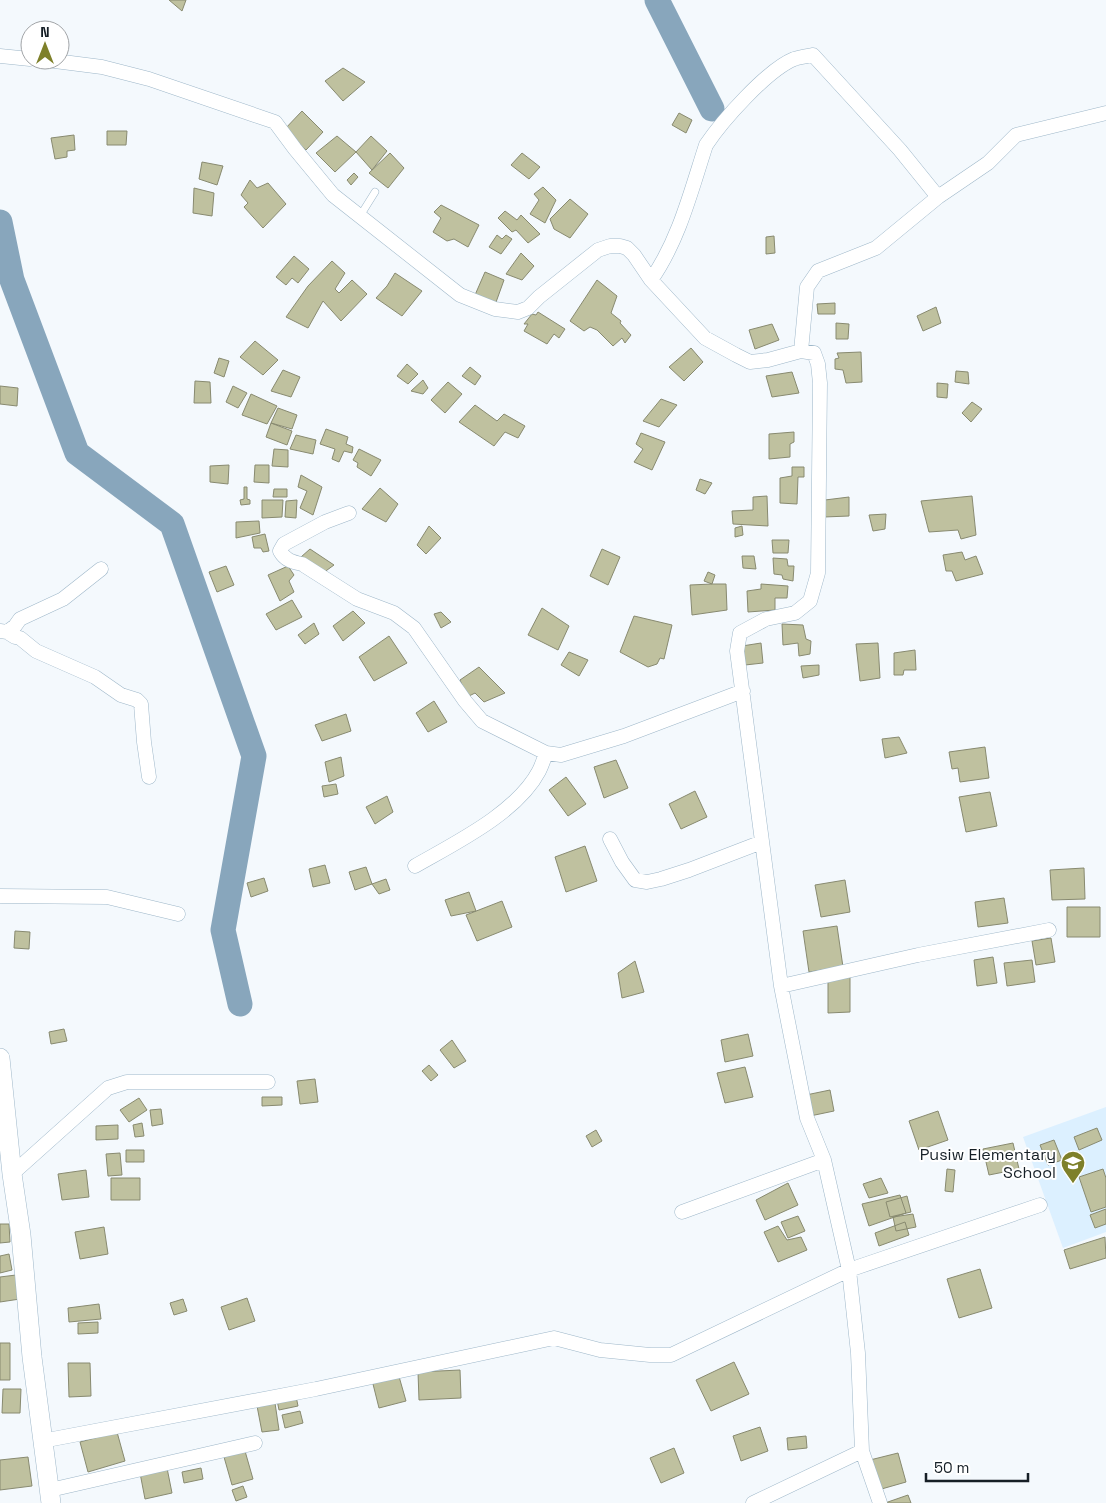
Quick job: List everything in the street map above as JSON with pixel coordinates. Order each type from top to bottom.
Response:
[{"type":"street","points":[[651,280],[663,263],[672,243],[706,145],[743,100],[774,72],[794,59],[813,55],[900,150],[938,197]]},
{"type":"street","points":[[0,56],[20,58]]},
{"type":"street","points":[[70,63],[102,67],[149,79],[275,122],[333,195],[460,295],[495,309],[518,312],[528,308],[598,250],[610,246],[627,248],[651,280],[705,338],[750,362],[768,360],[800,351],[814,353],[818,364],[820,383],[818,574],[810,601],[795,613],[766,619],[740,634],[736,651],[782,986],[807,1118],[824,1160],[849,1270],[858,1353],[862,1451],[880,1503]]},
{"type":"street","points":[[800,351],[807,287],[818,271],[876,248],[938,197],[988,163],[1016,135],[1106,113]]},
{"type":"street","points":[[349,513],[325,522],[284,544],[280,551],[283,557],[292,562],[302,564],[357,599],[394,613],[414,628],[465,701],[482,721],[546,753],[561,755],[624,736],[743,691]]},
{"type":"street","points":[[4,632],[15,626],[20,619],[63,599],[101,569]]},
{"type":"street","points":[[4,632],[20,638],[36,651],[95,677],[121,695],[137,700],[141,704],[149,777]]},
{"type":"street","points":[[415,866],[495,818],[532,782],[540,770],[546,753]]},
{"type":"street","points":[[610,839],[622,862],[635,880],[647,882],[690,870],[762,842]]},
{"type":"street","points":[[0,896],[107,897],[178,914]]},
{"type":"street","points":[[782,986],[918,955],[1050,930]]},
{"type":"street","points":[[0,1058],[12,1174],[21,1235],[32,1357],[50,1496],[255,1444]]},
{"type":"street","points":[[12,1174],[108,1088],[127,1082],[268,1082]]},
{"type":"street","points":[[682,1212],[824,1160]]},
{"type":"street","points":[[42,1441],[316,1389],[554,1338],[600,1350],[671,1355],[849,1270],[1040,1205]]},
{"type":"street","points":[[753,1503],[862,1451]]},
{"type":"lane","points":[[360,216],[375,192]]},
{"type":"shaded area","name":"Pusiw Elementary School","points":[[1106,1107],[1106,1232],[1063,1248],[1023,1137]]},
{"type":"building","points":[[169,0],[186,0],[182,11]]},
{"type":"building","points":[[343,68],[365,82],[343,101],[325,81]]},
{"type":"building","points":[[302,111],[323,132],[306,150],[283,131]]},
{"type":"building","points":[[679,113],[692,120],[686,133],[672,125]]},
{"type":"building","points":[[107,131],[127,131],[126,145],[107,145]]},
{"type":"building","points":[[74,135],[75,150],[67,151],[67,157],[55,159],[51,138]]},
{"type":"building","points":[[337,136],[356,152],[335,172],[316,153]]},
{"type":"building","points":[[371,136],[387,151],[372,170],[356,152]]},
{"type":"building","points":[[390,153],[404,168],[388,188],[369,173]]},
{"type":"building","points":[[522,153],[540,167],[529,179],[511,165]]},
{"type":"building","points":[[202,162],[223,166],[217,185],[199,179]]},
{"type":"building","points":[[354,173],[358,177],[351,185],[347,180]]},
{"type":"building","points":[[250,180],[257,188],[268,183],[286,204],[263,228],[244,207],[248,203],[241,195]]},
{"type":"building","points":[[543,187],[556,200],[545,223],[530,214],[539,200],[534,194]]},
{"type":"building","points":[[194,188],[214,193],[212,216],[193,213]]},
{"type":"building","points":[[570,199],[588,214],[570,238],[554,229],[550,219]]},
{"type":"building","points":[[441,205],[479,225],[468,247],[454,239],[447,241],[433,232],[441,218],[434,212]]},
{"type":"building","points":[[505,211],[517,220],[521,215],[540,234],[528,243],[516,230],[512,232],[498,218]]},
{"type":"building","points":[[497,235],[502,239],[506,235],[512,239],[501,254],[489,247]]},
{"type":"building","points":[[774,236],[775,253],[766,254],[766,237]]},
{"type":"building","points":[[521,253],[534,266],[522,280],[506,274]]},
{"type":"building","points":[[294,256],[309,269],[298,283],[292,278],[286,285],[276,277]]},
{"type":"building","points":[[332,261],[345,273],[335,289],[339,293],[352,280],[367,294],[341,321],[323,301],[308,328],[286,317],[308,286]]},
{"type":"building","points":[[485,272],[504,280],[495,305],[475,295]]},
{"type":"building","points":[[395,273],[422,291],[402,316],[376,298]]},
{"type":"building","points":[[597,280],[617,296],[611,313],[621,321],[620,323],[631,335],[625,343],[622,338],[613,346],[597,330],[590,327],[584,331],[570,321]]},
{"type":"building","points":[[835,303],[835,314],[818,314],[817,304]]},
{"type":"building","points":[[936,307],[941,323],[923,331],[917,316]]},
{"type":"building","points":[[538,312],[565,329],[559,338],[554,334],[547,344],[524,331],[528,324],[524,324],[532,314],[536,315]]},
{"type":"building","points":[[836,323],[849,324],[848,339],[836,339]]},
{"type":"building","points":[[772,324],[779,340],[755,349],[749,330]]},
{"type":"building","points":[[255,341],[278,360],[263,375],[240,357]]},
{"type":"building","points":[[691,348],[703,362],[684,381],[669,367]]},
{"type":"building","points":[[861,352],[862,382],[846,383],[843,370],[835,369],[835,359],[839,358],[837,353]]},
{"type":"building","points":[[219,358],[229,361],[224,377],[214,373]]},
{"type":"building","points":[[407,364],[418,374],[408,384],[397,376]]},
{"type":"building","points":[[470,367],[481,376],[475,385],[462,376]]},
{"type":"building","points":[[283,370],[300,377],[291,397],[271,391]]},
{"type":"building","points":[[956,371],[968,372],[969,384],[955,382]]},
{"type":"building","points":[[792,372],[799,393],[772,397],[766,376]]},
{"type":"building","points":[[423,380],[428,388],[423,394],[411,391]]},
{"type":"building","points":[[195,381],[210,382],[211,403],[194,403]]},
{"type":"building","points":[[448,382],[462,394],[445,413],[431,400]]},
{"type":"building","points":[[937,383],[948,384],[947,398],[937,397]]},
{"type":"building","points":[[0,386],[18,388],[17,406],[0,404]]},
{"type":"building","points":[[233,386],[247,393],[238,408],[226,402]]},
{"type":"building","points":[[251,394],[277,406],[267,424],[242,415]]},
{"type":"building","points":[[661,399],[677,405],[659,427],[643,421]]},
{"type":"building","points":[[972,402],[982,409],[971,422],[962,413]]},
{"type":"building","points":[[475,405],[497,421],[504,414],[525,426],[518,438],[505,432],[494,446],[459,422]]},
{"type":"building","points":[[278,408],[297,415],[292,429],[271,423]]},
{"type":"building","points":[[271,423],[292,431],[287,445],[266,437]]},
{"type":"building","points":[[326,429],[348,437],[346,444],[353,447],[352,453],[344,451],[339,462],[332,459],[335,449],[320,444]]},
{"type":"building","points":[[794,432],[794,442],[790,444],[790,457],[769,459],[769,434]]},
{"type":"building","points":[[641,433],[665,442],[652,470],[634,462],[643,449],[636,444]]},
{"type":"building","points":[[296,435],[316,440],[313,454],[290,449]]},
{"type":"building","points":[[274,449],[288,450],[288,467],[272,466]]},
{"type":"building","points":[[359,449],[381,460],[371,476],[357,467],[358,463],[353,460]]},
{"type":"building","points":[[229,465],[228,484],[210,482],[210,466]]},
{"type":"building","points":[[255,465],[269,465],[269,483],[254,482]]},
{"type":"building","points":[[792,467],[804,467],[804,477],[798,477],[797,504],[780,503],[780,478],[792,476]]},
{"type":"building","points":[[301,475],[322,487],[313,515],[300,508],[307,491],[298,487]]},
{"type":"building","points":[[700,479],[712,483],[705,494],[696,490]]},
{"type":"building","points":[[244,487],[247,487],[247,499],[250,500],[250,504],[241,505],[240,500],[244,499]]},
{"type":"building","points":[[380,488],[398,504],[386,522],[362,509]]},
{"type":"building","points":[[274,489],[287,489],[287,497],[273,497]]},
{"type":"building","points":[[767,496],[768,526],[733,524],[732,511],[753,510],[753,497]]},
{"type":"building","points":[[972,496],[976,535],[961,539],[958,530],[929,532],[921,501]]},
{"type":"building","points":[[849,497],[849,516],[824,517],[825,500]]},
{"type":"building","points":[[262,500],[283,500],[282,517],[262,518]]},
{"type":"building","points":[[297,500],[296,518],[285,517],[286,501]]},
{"type":"building","points":[[886,514],[885,529],[873,531],[869,515]]},
{"type":"building","points":[[259,521],[260,533],[236,538],[236,522]]},
{"type":"building","points":[[429,526],[441,538],[426,554],[417,545]]},
{"type":"building","points":[[742,526],[743,535],[735,537],[735,528]]},
{"type":"building","points":[[265,534],[269,551],[263,552],[261,548],[254,548],[252,537]]},
{"type":"building","points":[[772,540],[789,540],[788,553],[773,553]]},
{"type":"building","points":[[310,549],[334,565],[323,573],[301,557]]},
{"type":"building","points":[[602,549],[620,557],[608,585],[590,576]]},
{"type":"building","points":[[962,552],[965,560],[976,556],[983,574],[956,581],[952,571],[946,571],[943,555]]},
{"type":"building","points":[[742,556],[754,556],[756,569],[743,568]]},
{"type":"building","points":[[773,558],[787,559],[788,566],[794,566],[793,581],[783,579],[782,575],[774,574]]},
{"type":"building","points":[[226,566],[234,585],[217,592],[209,572]]},
{"type":"building","points":[[288,566],[294,575],[289,581],[294,592],[280,601],[268,575]]},
{"type":"building","points":[[708,572],[715,575],[712,584],[704,581]]},
{"type":"building","points":[[726,584],[727,610],[692,615],[690,585]]},
{"type":"building","points":[[761,584],[788,586],[787,598],[775,598],[775,610],[748,612],[747,591],[761,589]]},
{"type":"building","points":[[292,600],[302,617],[276,630],[266,614]]},
{"type":"building","points":[[542,608],[569,626],[558,650],[528,635]]},
{"type":"building","points":[[353,611],[365,623],[343,641],[333,626]]},
{"type":"building","points":[[441,612],[451,622],[441,628],[434,614]]},
{"type":"building","points":[[634,616],[672,625],[664,659],[660,658],[657,664],[648,667],[620,652]]},
{"type":"building","points":[[314,623],[319,634],[305,644],[298,635]]},
{"type":"building","points":[[782,624],[803,625],[806,639],[811,641],[810,654],[799,656],[798,643],[783,645]]},
{"type":"building","points":[[389,636],[407,663],[374,681],[359,657]]},
{"type":"building","points":[[761,643],[763,663],[745,665],[742,646]]},
{"type":"building","points":[[878,643],[880,678],[860,681],[856,644]]},
{"type":"building","points":[[915,650],[916,670],[904,670],[903,675],[894,675],[894,653]]},
{"type":"building","points":[[569,652],[588,660],[579,676],[561,665]]},
{"type":"building","points":[[819,665],[819,675],[803,678],[801,666]]},
{"type":"building","points":[[479,667],[505,693],[484,702],[475,693],[467,697],[460,680]]},
{"type":"building","points":[[434,701],[447,722],[428,732],[416,713]]},
{"type":"building","points":[[346,714],[351,731],[322,741],[315,725]]},
{"type":"building","points":[[899,737],[907,753],[885,758],[882,739]]},
{"type":"building","points":[[985,747],[989,778],[960,782],[958,768],[952,769],[949,752]]},
{"type":"building","points":[[341,757],[344,776],[329,782],[325,762]]},
{"type":"building","points":[[616,760],[628,788],[604,798],[594,767]]},
{"type":"building","points":[[566,777],[586,804],[568,816],[549,790]]},
{"type":"building","points":[[336,784],[338,794],[324,797],[322,786]]},
{"type":"building","points":[[695,791],[707,817],[681,829],[669,804]]},
{"type":"building","points":[[990,792],[997,826],[966,832],[959,797]]},
{"type":"building","points":[[387,796],[393,812],[375,824],[366,807]]},
{"type":"building","points":[[585,846],[597,881],[566,892],[555,857]]},
{"type":"building","points":[[325,865],[330,883],[313,887],[309,869]]},
{"type":"building","points":[[366,867],[372,884],[355,890],[349,872]]},
{"type":"building","points":[[1084,868],[1085,899],[1052,900],[1050,870]]},
{"type":"building","points":[[264,878],[268,891],[251,897],[247,883]]},
{"type":"building","points":[[386,879],[390,890],[379,894],[372,884]]},
{"type":"building","points":[[845,880],[850,912],[821,917],[815,885]]},
{"type":"building","points":[[469,892],[476,911],[451,916],[445,900]]},
{"type":"building","points":[[1004,898],[1008,923],[978,927],[975,902]]},
{"type":"building","points":[[502,901],[512,927],[477,941],[466,915]]},
{"type":"building","points":[[1067,907],[1100,907],[1100,937],[1067,937]]},
{"type":"building","points":[[837,926],[843,967],[809,972],[803,931]]},
{"type":"building","points":[[15,931],[30,932],[29,949],[14,948]]},
{"type":"building","points":[[1051,938],[1055,962],[1036,965],[1032,941]]},
{"type":"building","points":[[993,957],[997,983],[977,986],[974,960]]},
{"type":"building","points":[[1032,960],[1035,982],[1007,986],[1004,963]]},
{"type":"building","points":[[635,961],[644,992],[622,998],[618,973]]},
{"type":"building","points":[[828,977],[850,977],[850,1012],[828,1013]]},
{"type":"building","points":[[64,1029],[67,1041],[51,1044],[49,1032]]},
{"type":"building","points":[[748,1034],[753,1056],[725,1062],[721,1040]]},
{"type":"building","points":[[452,1040],[466,1061],[454,1068],[440,1050]]},
{"type":"building","points":[[429,1065],[438,1075],[431,1081],[422,1071]]},
{"type":"building","points":[[745,1067],[753,1097],[725,1103],[717,1073]]},
{"type":"building","points":[[315,1079],[318,1102],[300,1104],[297,1081]]},
{"type":"building","points":[[830,1090],[834,1111],[810,1116],[806,1095]]},
{"type":"building","points":[[262,1097],[282,1097],[282,1105],[262,1106]]},
{"type":"building","points":[[139,1098],[147,1110],[129,1122],[120,1110]]},
{"type":"building","points":[[161,1109],[163,1124],[152,1126],[150,1110]]},
{"type":"building","points":[[938,1111],[948,1140],[919,1150],[909,1121]]},
{"type":"building","points":[[142,1123],[144,1136],[135,1137],[133,1125]]},
{"type":"building","points":[[118,1125],[118,1139],[96,1140],[96,1126]]},
{"type":"building","points":[[1097,1128],[1102,1140],[1079,1150],[1074,1137]]},
{"type":"building","points":[[596,1130],[602,1141],[592,1147],[586,1136]]},
{"type":"building","points":[[1054,1140],[1062,1160],[1048,1165],[1040,1145]]},
{"type":"building","points":[[1013,1143],[1019,1169],[989,1175],[983,1149]]},
{"type":"building","points":[[126,1150],[144,1150],[144,1162],[126,1162]]},
{"type":"building","points":[[120,1153],[122,1175],[108,1176],[106,1154]]},
{"type":"building","points":[[947,1169],[955,1170],[953,1192],[945,1191]]},
{"type":"building","points":[[1103,1169],[1106,1178],[1106,1207],[1091,1212],[1079,1177]]},
{"type":"building","points":[[86,1170],[89,1197],[62,1200],[58,1174]]},
{"type":"building","points":[[111,1178],[140,1178],[140,1200],[111,1200]]},
{"type":"building","points":[[881,1178],[888,1193],[869,1198],[863,1184]]},
{"type":"building","points":[[788,1183],[798,1205],[765,1220],[756,1200]]},
{"type":"building","points":[[900,1195],[906,1213],[869,1226],[862,1204]]},
{"type":"building","points":[[907,1196],[911,1212],[890,1217],[886,1202]]},
{"type":"building","points":[[1106,1209],[1106,1224],[1095,1228],[1090,1215]]},
{"type":"building","points":[[913,1214],[916,1227],[896,1231],[893,1217]]},
{"type":"building","points":[[798,1216],[805,1231],[788,1238],[781,1222]]},
{"type":"building","points":[[905,1222],[909,1235],[879,1246],[875,1233]]},
{"type":"building","points":[[0,1224],[9,1224],[10,1242],[0,1243]]},
{"type":"building","points":[[778,1226],[787,1240],[801,1237],[807,1250],[778,1262],[764,1232]]},
{"type":"building","points":[[104,1227],[108,1254],[80,1259],[75,1232]]},
{"type":"building","points":[[1105,1237],[1106,1258],[1070,1269],[1064,1250]]},
{"type":"building","points":[[9,1254],[12,1270],[0,1273],[0,1256]]},
{"type":"building","points":[[980,1269],[992,1308],[959,1318],[947,1279]]},
{"type":"building","points":[[16,1275],[20,1299],[0,1302],[0,1277]]},
{"type":"building","points":[[247,1298],[255,1321],[229,1330],[221,1307]]},
{"type":"building","points":[[183,1299],[187,1311],[174,1315],[170,1303]]},
{"type":"building","points":[[99,1304],[101,1319],[69,1322],[68,1308]]},
{"type":"building","points":[[98,1322],[98,1333],[78,1334],[78,1323]]},
{"type":"building","points":[[0,1343],[10,1343],[10,1380],[0,1380]]},
{"type":"building","points":[[734,1362],[749,1394],[711,1411],[696,1380]]},
{"type":"building","points":[[68,1363],[90,1363],[91,1396],[69,1397]]},
{"type":"building","points":[[460,1370],[461,1398],[419,1400],[418,1372]]},
{"type":"building","points":[[398,1373],[406,1401],[379,1408],[372,1380]]},
{"type":"building","points":[[3,1389],[21,1389],[20,1413],[2,1413]]},
{"type":"building","points":[[296,1396],[298,1406],[279,1410],[277,1400]]},
{"type":"building","points":[[275,1403],[279,1430],[262,1432],[257,1406]]},
{"type":"building","points":[[300,1411],[303,1423],[285,1428],[282,1415]]},
{"type":"building","points":[[760,1427],[768,1451],[741,1461],[733,1436]]},
{"type":"building","points":[[117,1432],[125,1461],[88,1472],[80,1442]]},
{"type":"building","points":[[806,1436],[807,1448],[788,1450],[787,1438]]},
{"type":"building","points":[[674,1448],[684,1473],[661,1483],[650,1458]]},
{"type":"building","points":[[245,1451],[253,1479],[232,1485],[224,1457]]},
{"type":"building","points":[[898,1453],[906,1482],[878,1490],[870,1460]]},
{"type":"building","points":[[28,1457],[32,1486],[0,1490],[0,1460]]},
{"type":"building","points":[[167,1468],[172,1493],[145,1499],[140,1473]]},
{"type":"building","points":[[201,1468],[203,1479],[184,1483],[182,1472]]},
{"type":"building","points":[[243,1486],[247,1497],[236,1501],[232,1490]]},
{"type":"building","points":[[908,1495],[911,1503],[885,1503]]},
{"type":"waterway","points":[[657,0],[712,109]]},
{"type":"waterway","points":[[0,222],[12,280],[77,453],[172,524],[254,756],[223,930],[240,1004]]},
{"type":"place","name":"Pusiw Elementary School","points":[[1073,1184]]}]
